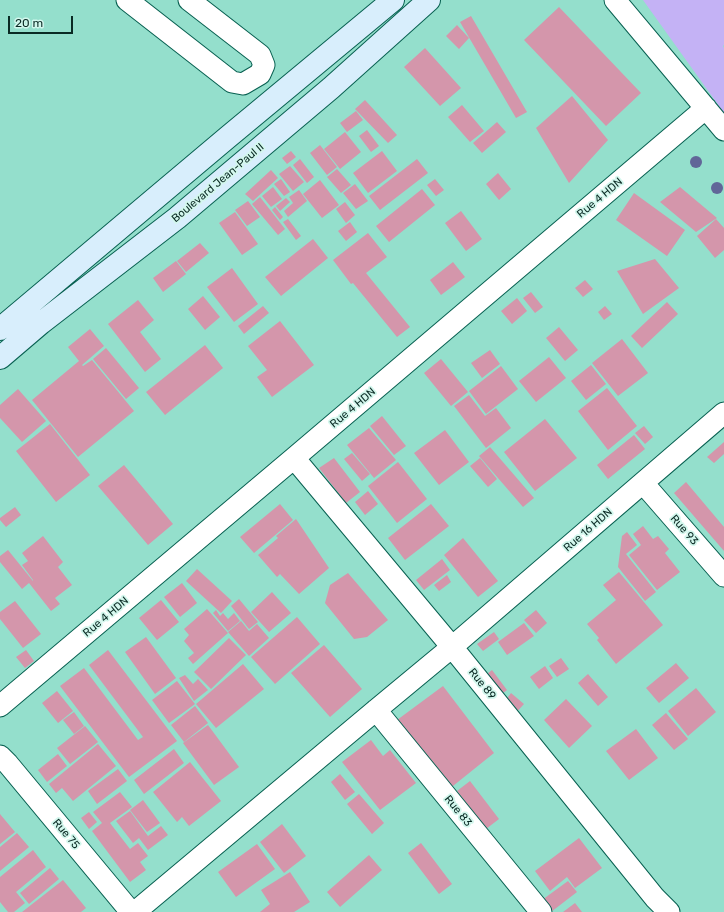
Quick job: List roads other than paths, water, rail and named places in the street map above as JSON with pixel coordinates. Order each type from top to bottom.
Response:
[{"type":"main road","points":[[0,329],[393,0]]},
{"type":"main road","name":"Boulevard Jean-Paul II","points":[[0,358],[41,323],[177,218],[331,88],[429,0]]},
{"type":"street","points":[[127,0],[232,82],[243,84],[260,74],[264,65],[260,55],[189,0]]},
{"type":"street","points":[[615,0],[724,130]]},
{"type":"street","name":"Rue 4 HDN","points":[[0,706],[706,108]]},
{"type":"street","name":"Rue 16 HDN","points":[[135,912],[452,647],[724,413]]},
{"type":"street","name":"Rue 89","points":[[294,458],[452,647],[669,912]]},
{"type":"street","name":"Rue 93","points":[[643,482],[724,576]]},
{"type":"street","name":"Rue 83","points":[[376,710],[541,912]]},
{"type":"street","name":"Rue 75","points":[[0,756],[131,912]]}]
